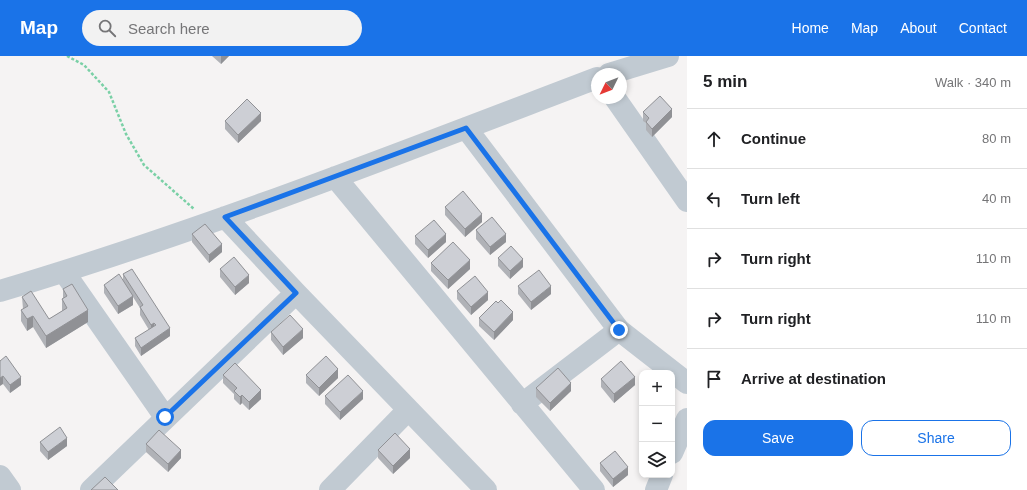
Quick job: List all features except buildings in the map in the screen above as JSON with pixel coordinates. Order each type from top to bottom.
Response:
[{"type":"street","points":[[627,69],[668,56]]},
{"type":"street","points":[[0,291],[64,272],[335,177],[591,80]]},
{"type":"street","points":[[620,104],[687,201]]},
{"type":"street","points":[[466,128],[619,330],[687,383]]},
{"type":"street","points":[[335,177],[594,490]]},
{"type":"street","points":[[217,219],[296,293],[486,490]]},
{"type":"street","points":[[64,272],[165,417]]},
{"type":"street","points":[[91,490],[165,417],[296,293]]},
{"type":"street","points":[[522,404],[619,330]]},
{"type":"street","points":[[330,490],[408,410]]},
{"type":"street","points":[[675,447],[685,427]]},
{"type":"street","points":[[0,476],[10,490]]},
{"type":"street","points":[[656,490],[661,478]]},
{"type":"path","points":[[67,56],[84,65],[109,92],[126,134],[144,165],[217,219]]},
{"type":"route","points":[[165,417],[296,293],[225,217],[466,128],[619,330]]}]
